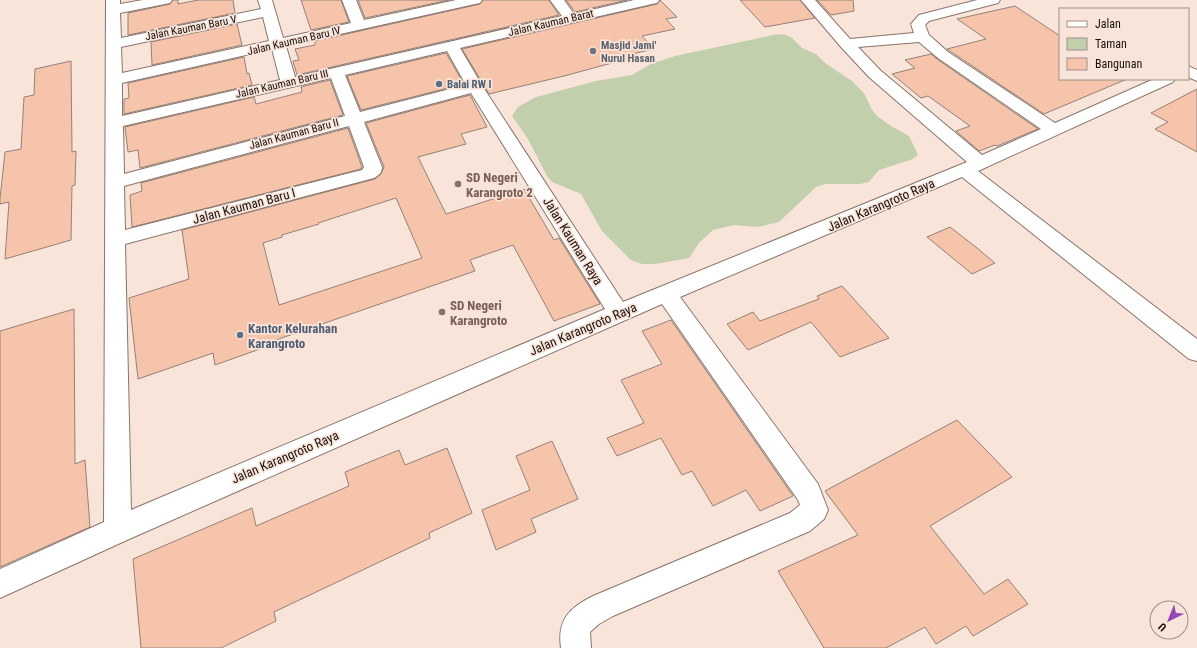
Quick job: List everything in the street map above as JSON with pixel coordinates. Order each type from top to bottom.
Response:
[{"type":"street","points":[[117,530],[113,5],[165,0]]},
{"type":"street","points":[[349,0],[359,26]]},
{"type":"street","name":"Jalan Kauman Baru IV","points":[[113,80],[359,26],[418,6],[475,0]]},
{"type":"street","points":[[557,0],[571,18]]},
{"type":"street","name":"Jalan Kauman Barat","points":[[451,46],[652,0]]},
{"type":"street","points":[[808,0],[874,74],[972,167],[1197,352]]},
{"type":"street","points":[[993,0],[924,18],[918,24],[922,37],[943,55],[972,76],[1054,130]]},
{"type":"street","points":[[267,6],[289,83]]},
{"type":"street","name":"Jalan Kauman Baru V","points":[[113,44],[267,6]]},
{"type":"street","points":[[846,44],[922,37]]},
{"type":"street","name":"Jalan Kauman Baru III","points":[[113,123],[451,46]]},
{"type":"street","name":"Jalan Kauman Raya","points":[[451,46],[475,87],[619,313]]},
{"type":"street","points":[[336,72],[354,119]]},
{"type":"street","name":"Jalan Karangroto Raya","points":[[0,584],[117,530],[619,313],[972,167],[1165,80]]},
{"type":"street","name":"Jalan Kauman Baru II","points":[[114,183],[475,87]]},
{"type":"street","name":"Jalan Kauman Baru I","points":[[114,240],[352,178],[373,171],[373,167],[354,119]]},
{"type":"street","points":[[576,648],[573,635],[575,627],[592,612],[800,522],[815,510],[809,493],[666,294]]},
{"type":"green space","points":[[778,34],[786,35],[792,38],[802,48],[816,54],[825,63],[852,81],[864,93],[872,110],[877,116],[909,136],[918,155],[913,159],[879,170],[869,182],[860,184],[825,184],[816,187],[779,222],[758,227],[734,225],[713,230],[699,243],[689,258],[655,264],[642,264],[631,260],[602,231],[581,194],[552,182],[547,176],[528,139],[512,116],[518,107],[536,97],[596,81],[632,75],[651,64],[675,56]]},
{"type":"building","points":[[173,0],[178,0],[178,4],[198,0],[233,0],[235,13],[128,35],[128,13],[170,4]]},
{"type":"building","points":[[301,0],[341,0],[349,22],[311,30]]},
{"type":"building","points":[[358,0],[449,0],[365,18]]},
{"type":"building","points":[[483,0],[549,0],[559,15],[297,75],[293,61],[299,60],[295,49],[315,45],[315,41],[480,4]]},
{"type":"building","points":[[566,0],[627,0],[575,12]]},
{"type":"building","points":[[660,0],[677,17],[666,19],[675,29],[642,36],[654,49],[632,54],[634,57],[564,76],[489,94],[462,49],[657,4]]},
{"type":"building","points":[[740,0],[800,0],[815,18],[765,27]]},
{"type":"building","points":[[817,0],[853,0],[854,11],[831,15]]},
{"type":"building","points":[[1015,6],[1059,35],[1059,80],[1125,80],[1044,114],[947,49],[986,39],[957,19]]},
{"type":"building","points":[[237,24],[242,45],[152,65],[151,42]]},
{"type":"building","points":[[446,53],[464,84],[361,110],[347,76]]},
{"type":"building","points":[[931,54],[1038,129],[997,146],[995,145],[979,151],[956,131],[970,126],[928,96],[921,98],[892,74],[915,68],[905,60]]},
{"type":"building","points":[[244,57],[247,74],[249,73],[252,85],[124,114],[124,99],[129,98],[128,83]]},
{"type":"building","points":[[71,61],[72,152],[76,151],[75,185],[72,186],[71,240],[5,259],[9,202],[0,204],[0,199],[5,152],[21,149],[24,97],[34,95],[35,69]]},
{"type":"building","points":[[330,80],[343,115],[140,168],[138,150],[128,152],[125,127],[254,97],[256,104],[302,92],[301,87]]},
{"type":"building","points":[[1197,89],[1197,152],[1155,129],[1168,122],[1151,113]]},
{"type":"building","points":[[470,95],[487,127],[461,134],[466,144],[418,157],[446,214],[524,189],[554,240],[559,238],[600,304],[554,321],[513,245],[470,260],[475,271],[273,341],[274,344],[215,365],[213,353],[138,379],[129,298],[189,279],[182,230],[375,179],[381,174],[384,167],[366,123]],"holes":[[[396,198],[422,258],[279,305],[263,243],[282,237],[282,235]]]},
{"type":"building","points":[[348,128],[362,167],[361,169],[132,227],[130,195],[142,191],[141,183]]},
{"type":"building","points":[[950,227],[995,263],[972,274],[927,237]]},
{"type":"building","points":[[842,286],[889,338],[840,357],[811,322],[748,350],[727,324],[753,312],[760,321],[819,299],[817,296]]},
{"type":"building","points":[[74,309],[75,464],[85,460],[90,527],[0,567],[0,331]]},
{"type":"building","points":[[671,320],[793,496],[760,511],[746,490],[713,506],[692,471],[682,475],[661,438],[617,456],[607,438],[644,423],[621,380],[662,364],[642,331]]},
{"type":"building","points":[[957,420],[1012,477],[930,526],[984,594],[1008,579],[1028,604],[973,636],[966,626],[936,644],[925,627],[886,648],[824,648],[778,571],[858,535],[825,491]]},
{"type":"building","points":[[552,441],[578,499],[531,519],[536,532],[496,550],[482,510],[530,490],[516,456]]},
{"type":"building","points":[[447,448],[472,513],[429,533],[430,538],[274,612],[276,621],[221,648],[141,648],[133,559],[252,508],[256,526],[349,486],[345,472],[399,450],[405,465]]},
{"type":"place","name":"Masjid Jami' Nurul Hasan","points":[[593,51]]},
{"type":"place","name":"Balai RW I","points":[[439,84]]},
{"type":"place","name":"SD Negeri Karangroto 2","points":[[458,184]]},
{"type":"place","name":"SD Negeri Karangroto","points":[[442,312]]},
{"type":"place","name":"Kantor Kelurahan Karangroto","points":[[240,335]]}]
